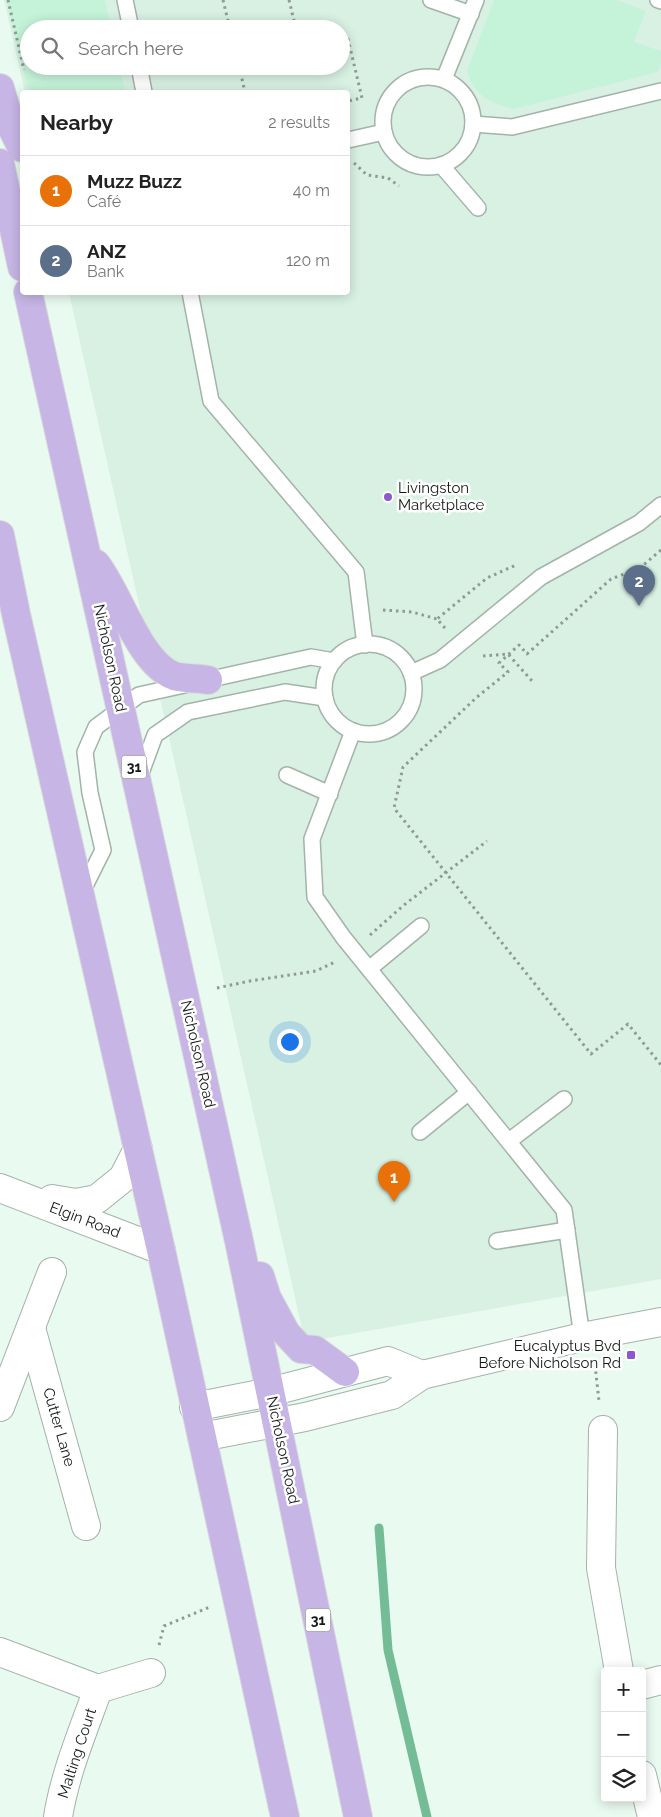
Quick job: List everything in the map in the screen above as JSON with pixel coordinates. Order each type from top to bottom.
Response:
[{"type":"main road","points":[[0,88],[11,126],[20,144]]},
{"type":"main road","points":[[0,163],[20,257]]},
{"type":"main road","name":"Nicholson Road","points":[[29,295],[239,1241],[358,1817]]},
{"type":"main road","points":[[0,535],[161,1250],[285,1817]]},
{"type":"main road","points":[[86,551],[105,576],[139,640],[158,666],[174,676],[208,680]]},
{"type":"main road","points":[[239,1241],[256,1261],[267,1298],[286,1333],[301,1349],[314,1350],[345,1372]]},
{"type":"street","name":"Elgin Road","points":[[4,1189],[76,1203],[97,1199],[123,1178],[138,1149]]},
{"type":"street","name":"Elgin Road","points":[[4,1189],[161,1250]]},
{"type":"street","points":[[0,1408],[52,1272]]},
{"type":"street","points":[[202,1437],[277,1422],[392,1395],[422,1375],[588,1347],[661,1322]]},
{"type":"street","name":"Cutter Lane","points":[[31,1328],[86,1526]]},
{"type":"street","points":[[194,1407],[270,1392],[388,1362],[422,1375]]},
{"type":"street","points":[[603,1430],[601,1568],[618,1667]]},
{"type":"street","name":"Malting Court","points":[[0,1652],[98,1689],[151,1673]]},
{"type":"street","points":[[646,1684],[661,1680]]},
{"type":"street","name":"Malting Court","points":[[58,1817],[61,1798],[98,1689]]},
{"type":"street","points":[[646,1792],[652,1817]]},
{"type":"lane","points":[[125,0],[129,20]]},
{"type":"lane","points":[[431,0],[473,7],[444,79]]},
{"type":"lane","points":[[141,75],[144,90]]},
{"type":"lane","points":[[425,76],[444,79],[455,85],[469,102],[473,124],[471,135],[466,145],[451,160],[441,165],[429,167],[416,165],[396,153],[388,143],[384,132],[384,112],[387,103],[399,88],[416,78],[425,76]]},
{"type":"lane","points":[[473,124],[512,127],[661,91]]},
{"type":"lane","points":[[350,140],[384,132]]},
{"type":"lane","points":[[441,165],[478,208]]},
{"type":"lane","points":[[191,295],[211,401],[356,572],[365,645]]},
{"type":"lane","points":[[411,672],[440,660],[541,577],[639,523],[661,505]]},
{"type":"lane","points":[[360,645],[382,646],[396,652],[407,664],[414,678],[414,694],[410,710],[400,722],[387,731],[372,734],[353,731],[342,725],[335,719],[327,706],[324,690],[326,674],[334,661],[345,651],[360,645]]},
{"type":"lane","points":[[80,896],[103,850],[90,793],[85,752],[96,727],[139,696],[311,657],[334,661]]},
{"type":"lane","points":[[142,803],[141,773],[155,735],[188,712],[285,692],[326,698]]},
{"type":"lane","points":[[353,731],[312,840],[315,897],[369,969],[564,1210],[588,1347]]},
{"type":"lane","points":[[287,774],[330,794]]},
{"type":"lane","points":[[369,969],[422,926]]},
{"type":"lane","points":[[420,1132],[469,1092]]},
{"type":"lane","points":[[509,1141],[564,1099]]},
{"type":"lane","points":[[497,1241],[567,1230]]},
{"type":"path","points":[[8,0],[20,52]]},
{"type":"path","points":[[223,0],[228,20]]},
{"type":"path","points":[[289,0],[294,20]]},
{"type":"path","points":[[350,47],[362,98],[350,101]]},
{"type":"path","points":[[241,75],[245,90]]},
{"type":"path","points":[[352,161],[367,175],[388,178],[400,186]]},
{"type":"path","points":[[661,550],[640,568],[611,579],[526,654],[518,645],[508,654],[499,663],[508,672],[477,697],[403,767],[394,808],[591,1054],[628,1024],[661,1065]]},
{"type":"path","points":[[588,1347],[603,1430]]},
{"type":"path","points":[[151,1673],[164,1626],[213,1606]]},
{"type":"shaded area","name":"Livingston Marketplace","points":[[4,0],[661,0],[661,1279],[305,1342],[69,295],[350,295],[350,90],[25,90],[21,75],[350,75],[350,20],[20,20],[20,70]]},
{"type":"green space","points":[[6,0],[105,0],[109,20],[20,20],[20,56]]},
{"type":"green space","points":[[494,0],[616,0],[646,11],[634,42],[661,51],[661,63],[658,72],[514,109],[490,101],[474,87],[467,71]]},
{"type":"green space","points":[[25,75],[121,75],[125,90],[28,90]]},
{"type":"waterway","points":[[379,1528],[388,1650],[427,1817]]},
{"type":"place","name":"Livingston Marketplace","points":[[388,497]]},
{"type":"place","name":"ANZ","points":[[639,606]]},
{"type":"place","name":"Muzz Buzz","points":[[394,1202]]},
{"type":"place","name":"Eucalyptus Bvd Before Nicholson Rd","points":[[631,1355]]}]
